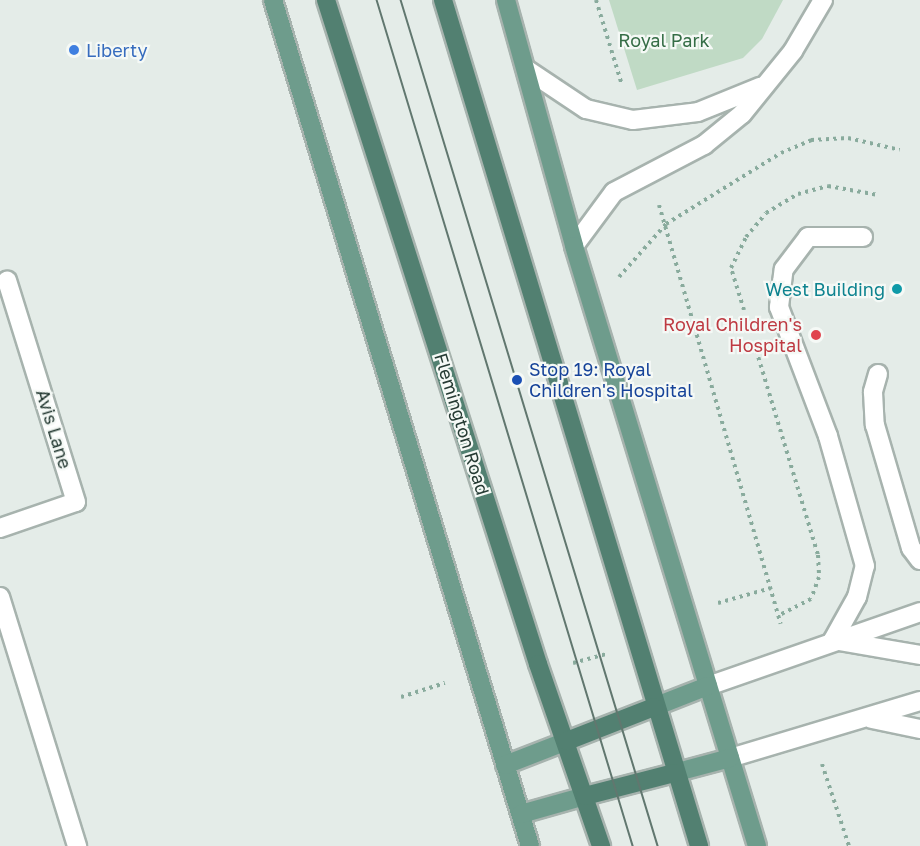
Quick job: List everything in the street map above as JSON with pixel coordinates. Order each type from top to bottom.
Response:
[{"type":"highway","name":"Flemington Road","points":[[326,0],[541,674],[567,741],[601,846]]},
{"type":"highway","points":[[443,0],[674,773],[699,846]]},
{"type":"highway","points":[[567,741],[654,706]]},
{"type":"highway","points":[[585,796],[674,773]]},
{"type":"main road","points":[[273,0],[530,846]]},
{"type":"main road","points":[[506,0],[574,246],[757,846]]},
{"type":"main road","points":[[654,706],[708,686]]},
{"type":"main road","points":[[505,765],[567,741]]},
{"type":"main road","points":[[674,773],[730,758]]},
{"type":"main road","points":[[521,814],[585,796]]},
{"type":"lane","points":[[574,246],[614,192],[704,145],[742,114],[769,81],[823,0]]},
{"type":"lane","points":[[526,69],[586,109],[633,120],[718,106],[769,81]]},
{"type":"lane","points":[[833,640],[857,597],[865,566],[828,435],[779,307],[784,269],[808,237],[863,237]]},
{"type":"lane","name":"Avis Lane","points":[[0,528],[76,502],[7,280]]},
{"type":"lane","points":[[878,374],[873,392],[875,425],[911,548],[920,560]]},
{"type":"lane","points":[[0,598],[77,846]]},
{"type":"lane","points":[[708,686],[833,640],[920,612]]},
{"type":"lane","points":[[833,640],[920,655]]},
{"type":"lane","points":[[730,758],[920,701]]},
{"type":"lane","points":[[867,718],[920,729]]},
{"type":"lane","points":[[888,721],[920,737]]},
{"type":"path","points":[[596,0],[623,88]]},
{"type":"path","points":[[593,307],[666,224],[811,140],[848,138],[900,150]]},
{"type":"path","points":[[656,197],[666,224],[791,656]]},
{"type":"path","points":[[686,613],[771,588]]},
{"type":"path","points":[[541,674],[636,645]]},
{"type":"path","points":[[400,697],[477,672]]},
{"type":"path","points":[[812,734],[849,846]]},
{"type":"green space","name":"Royal Park","points":[[609,0],[783,0],[762,39],[743,58],[637,90]]},
{"type":"tram line","points":[[377,0],[633,846]]},
{"type":"tram line","points":[[401,0],[658,846]]},
{"type":"place","name":"Liberty","points":[[74,50]]},
{"type":"place","name":"West Building","points":[[897,289]]},
{"type":"place","name":"Royal Children's Hospital","points":[[816,335]]},
{"type":"place","name":"Stop 19: Royal Children's Hospital","points":[[517,380]]}]
